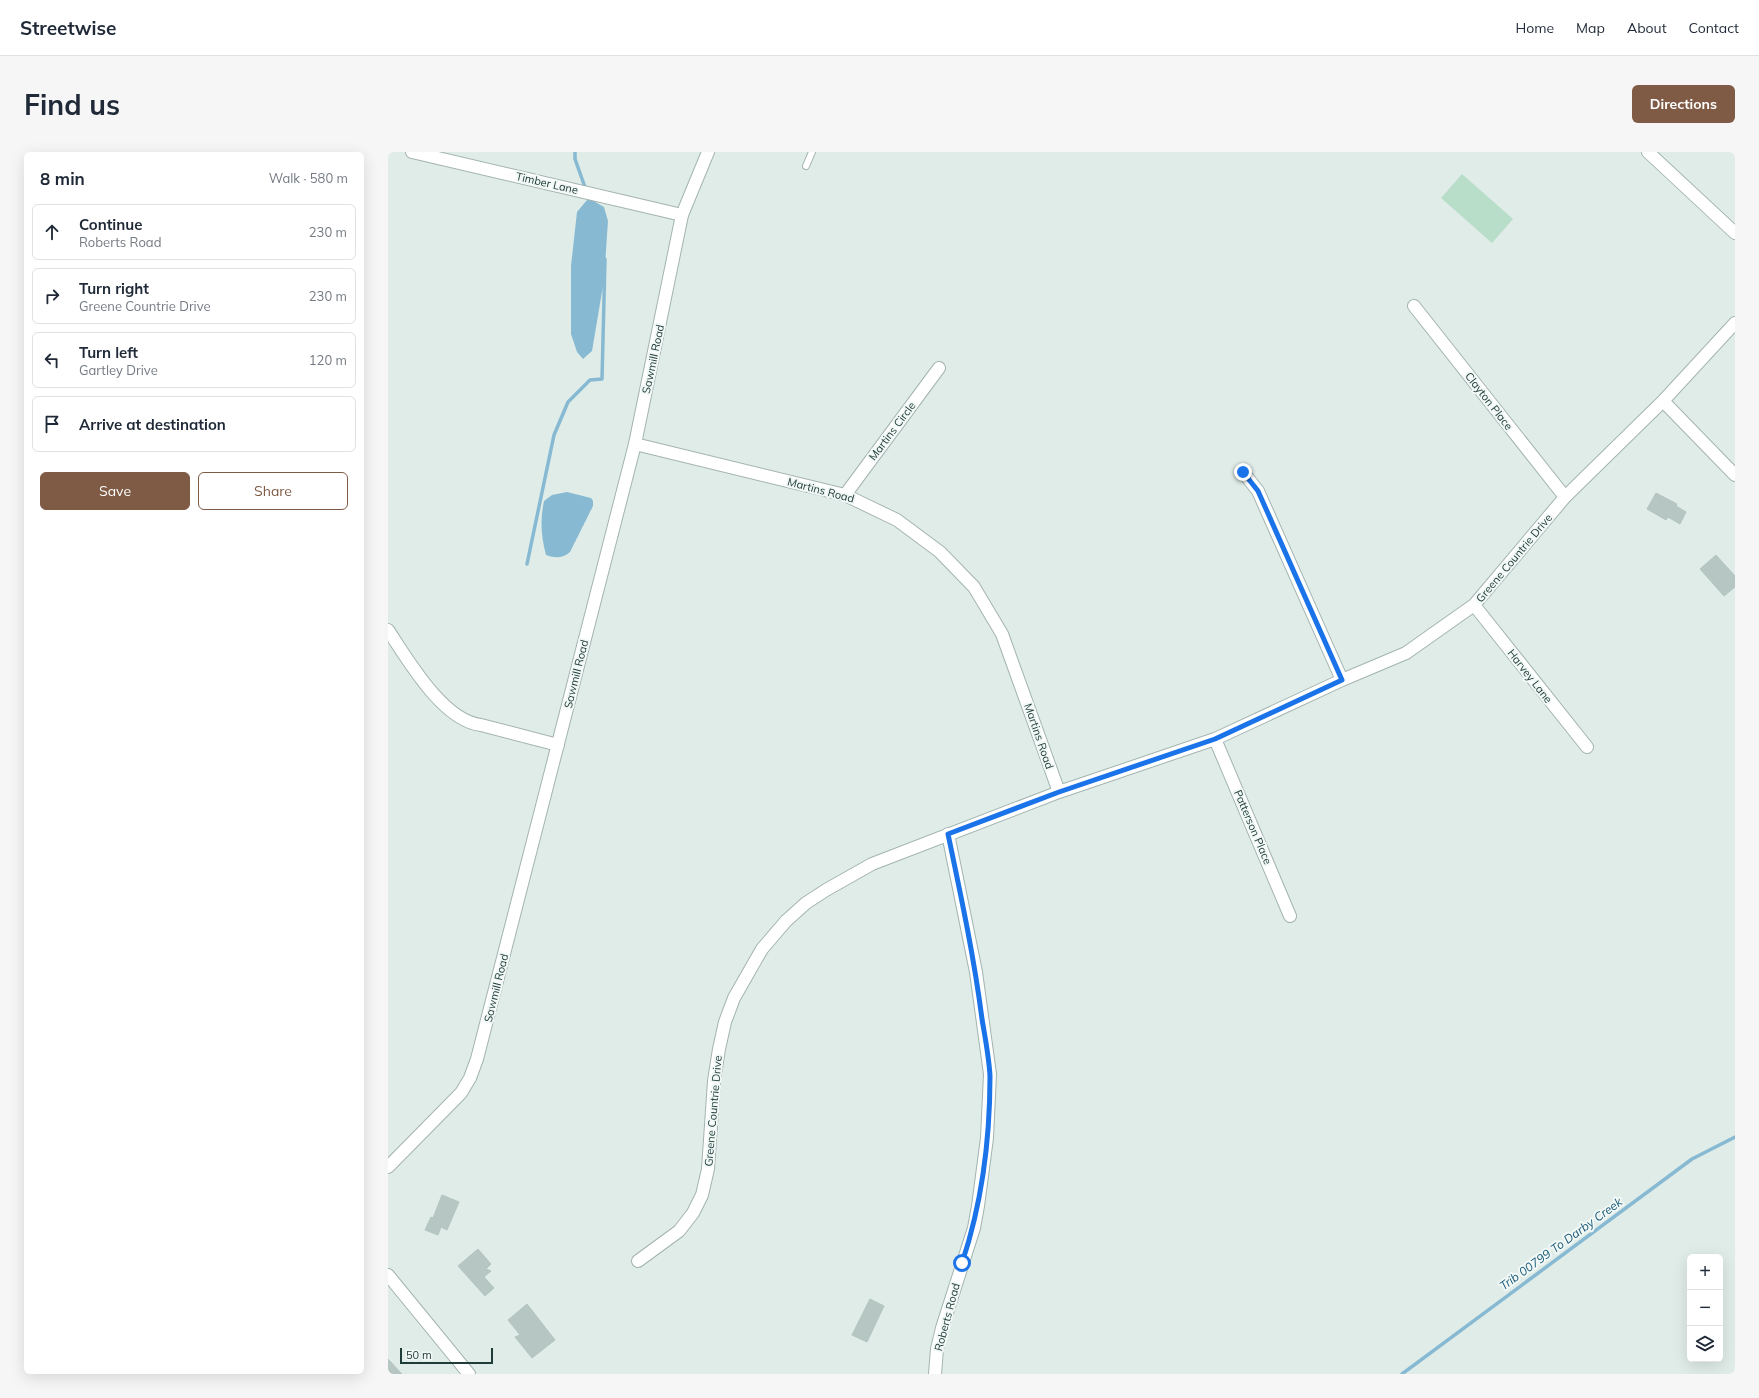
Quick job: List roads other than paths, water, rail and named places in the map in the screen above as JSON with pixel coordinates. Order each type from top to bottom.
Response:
[{"type":"street","name":"Timber Lane","points":[[412,152],[682,215]]},
{"type":"street","name":"Sawmill Road","points":[[388,1167],[451,1105],[461,1093],[470,1078],[482,1042],[635,444],[682,215],[708,152]]},
{"type":"street","points":[[1648,152],[1735,233]]},
{"type":"street","name":"Clayton Place","points":[[1414,306],[1565,497]]},
{"type":"street","name":"Greene Countrie Drive","points":[[638,1261],[679,1231],[693,1213],[702,1195],[708,1169],[714,1081],[722,1035],[734,998],[762,949],[786,921],[806,903],[872,864],[1059,792],[1215,739],[1342,680],[1406,653],[1474,605],[1565,497],[1663,401],[1735,323]]},
{"type":"street","name":"Martins Circle","points":[[845,494],[939,368]]},
{"type":"street","points":[[1663,401],[1735,475]]},
{"type":"street","name":"Martins Road","points":[[635,444],[845,494],[897,520],[922,537],[940,552],[974,588],[1002,634],[1059,792]]},
{"type":"street","points":[[1243,472],[1258,491],[1342,680]]},
{"type":"street","name":"Harvey Lane","points":[[1474,605],[1587,747]]},
{"type":"street","points":[[388,630],[430,692],[470,724],[481,725],[558,745]]},
{"type":"street","name":"Patterson Place","points":[[1215,739],[1290,916]]},
{"type":"street","name":"Roberts Road","points":[[935,1374],[937,1349],[942,1328],[974,1228],[987,1138],[990,1074],[976,972],[948,834]]},
{"type":"street","points":[[388,1275],[469,1374]]},
{"type":"lane","points":[[806,166],[812,152]]},
{"type":"water","points":[[590,199],[604,207],[608,221],[604,280],[592,351],[583,359],[577,352],[571,334],[571,266],[577,212],[587,200]]},
{"type":"water","points":[[567,492],[591,498],[593,501],[593,506],[570,552],[561,557],[549,556],[546,555],[542,535],[544,501],[552,495]]},
{"type":"waterway","points":[[575,152],[575,159],[586,190]]},
{"type":"waterway","points":[[527,564],[554,435],[568,402],[590,380],[602,379],[605,259]]},
{"type":"waterway","name":"Trib 00799 To Darby Creek","points":[[1402,1374],[1692,1159],[1735,1137]]}]
